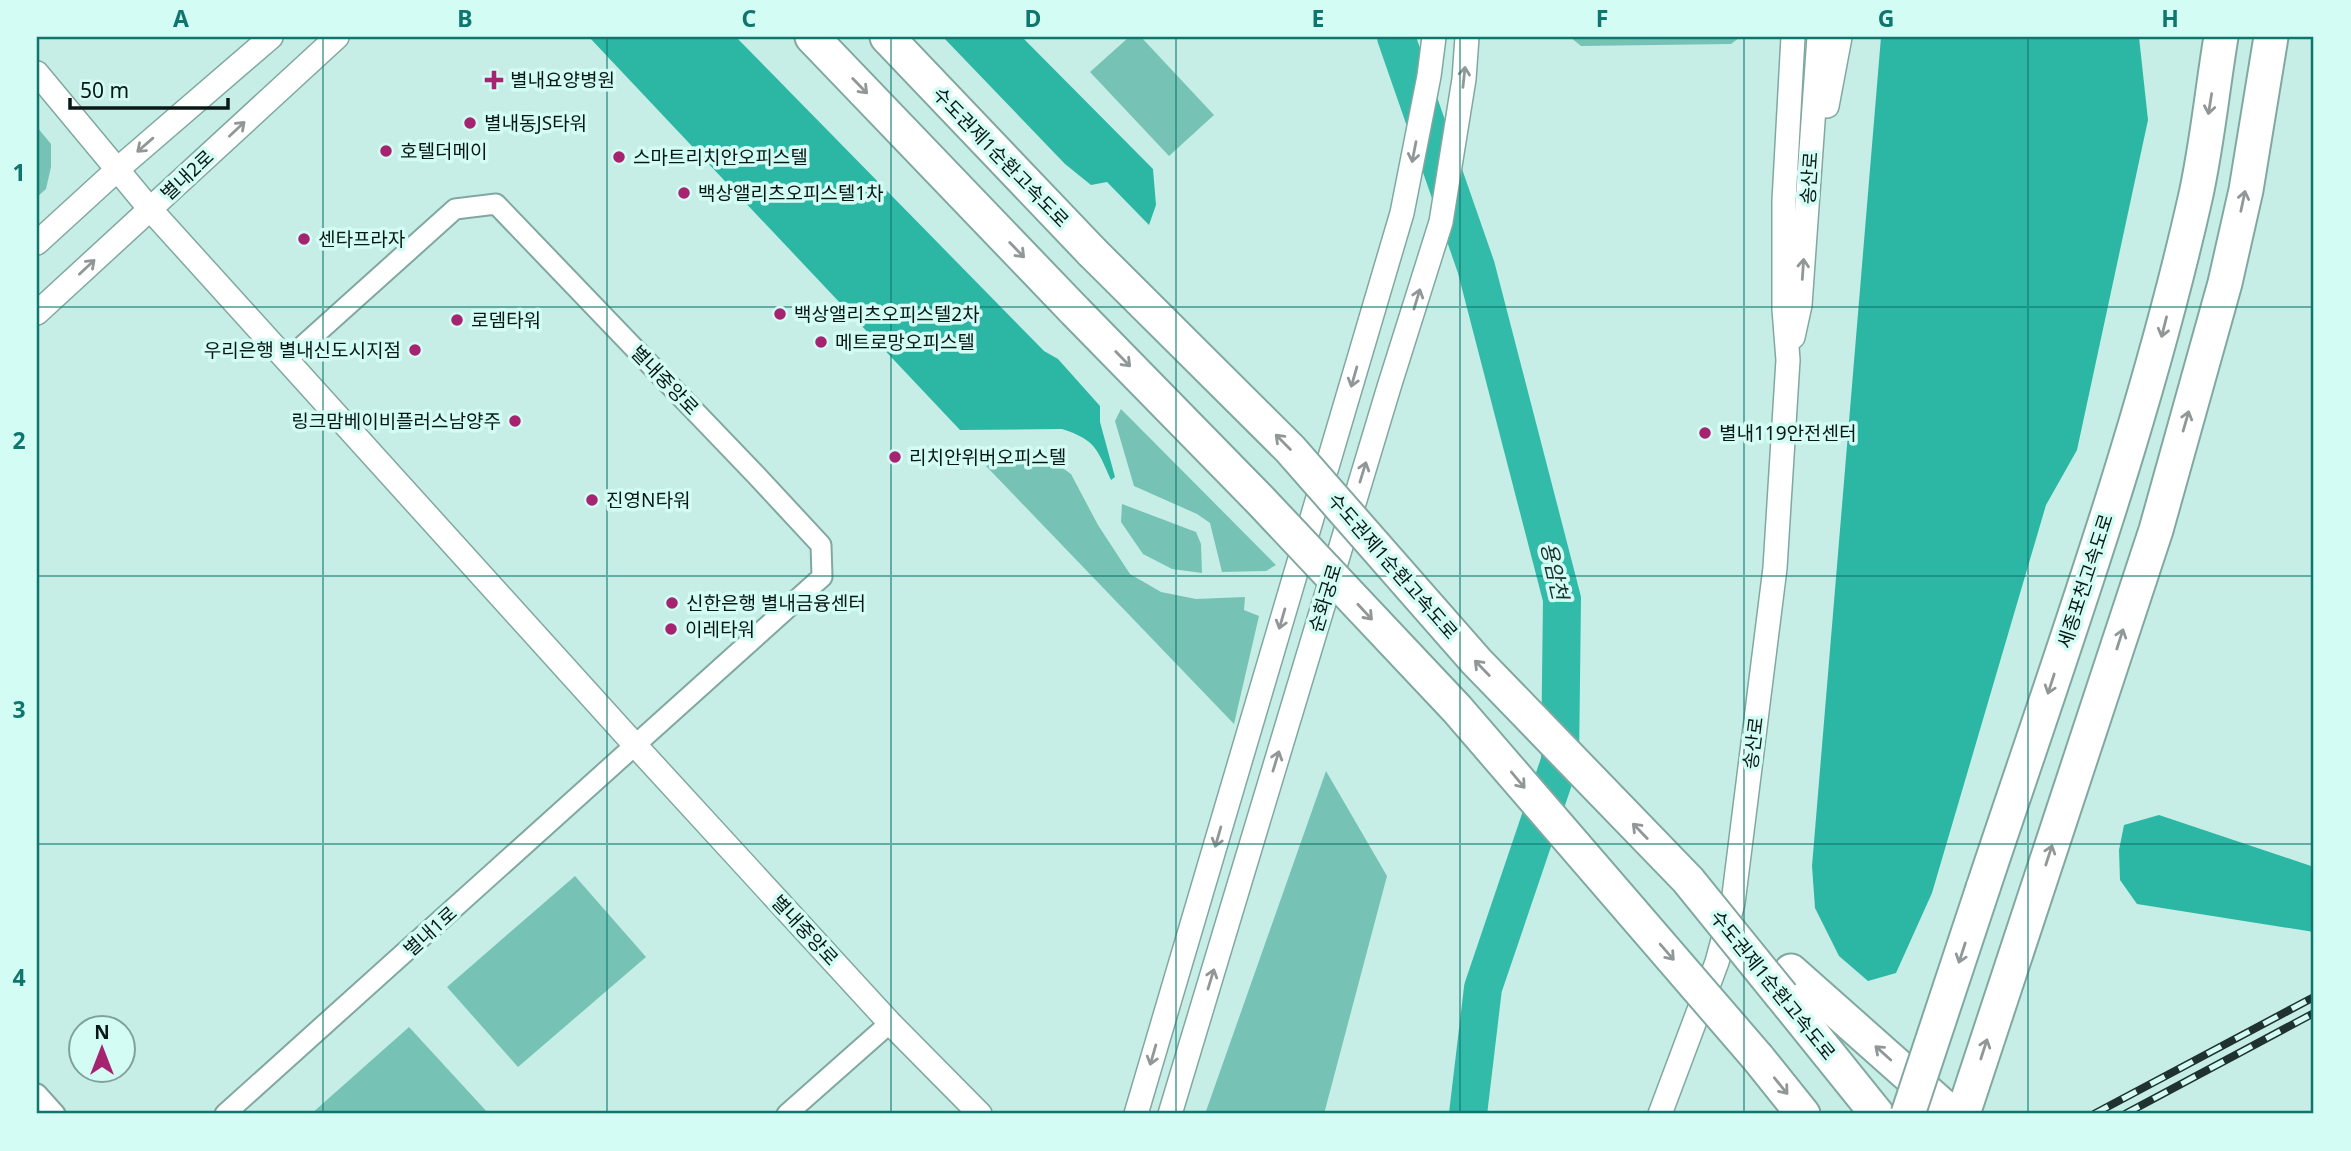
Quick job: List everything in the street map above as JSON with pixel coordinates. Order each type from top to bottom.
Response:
[{"type":"highway","points":[[812,37],[1269,510],[1457,709],[1758,1058],[1803,1114]]},
{"type":"highway","name":"수도권제1순환고속도로","points":[[887,37],[1092,252],[1290,449],[1476,662],[1786,984],[1877,1114]]},
{"type":"highway","name":"세종포천고속도로","points":[[1908,1114],[2111,502],[2161,339],[2196,196],[2221,37]]},
{"type":"highway","points":[[1962,1114],[2156,530],[2225,283],[2246,190],[2271,37]]},
{"type":"highway","points":[[1786,984],[1952,1114]]},
{"type":"street","points":[[37,243],[119,168],[271,37]]},
{"type":"street","name":"별내2로","points":[[37,313],[337,37]]},
{"type":"street","name":"순화궁로","points":[[1136,1114],[1402,213],[1434,37]]},
{"type":"street","name":"순화궁로","points":[[1170,1114],[1441,222],[1464,79],[1467,37]]},
{"type":"street","points":[[1779,37],[1783,201]]},
{"type":"street","name":"송산로","points":[[1788,360],[1783,309],[1783,201],[1793,37]]},
{"type":"street","name":"송산로","points":[[1660,1114],[1717,962],[1733,903],[1775,568],[1788,360],[1800,305],[1819,37]]},
{"type":"street","points":[[1807,205],[1840,37]]},
{"type":"street","name":"별내중앙로","points":[[37,73],[119,168],[150,209],[635,745],[890,1023],[980,1114]]},
{"type":"street","name":"별내중앙로","points":[[288,359],[455,209],[496,204],[821,545],[822,578],[635,745]]},
{"type":"street","name":"별내1로","points":[[225,1114],[635,745]]},
{"type":"street","points":[[787,1114],[890,1023]]},
{"type":"street","points":[[37,1094],[55,1114]]},
{"type":"green space","points":[[589,37],[736,37],[1044,351],[1058,359],[1100,406],[1100,422],[1115,477],[1111,480],[1098,453],[1089,442],[1062,429],[960,430]]},
{"type":"green space","points":[[943,37],[1022,37],[1153,169],[1156,205],[1149,225],[1107,182],[1091,185],[1065,164]]},
{"type":"green space","points":[[1129,37],[1141,37],[1214,115],[1169,156],[1090,72]]},
{"type":"green space","points":[[1570,37],[1740,37],[1731,44],[1581,46]]},
{"type":"green space","points":[[1881,37],[2139,37],[2148,120],[2077,450],[2046,505],[1932,893],[1896,973],[1868,981],[1839,956],[1815,908],[1812,866]]},
{"type":"green space","points":[[37,127],[51,144],[51,167],[46,189],[37,197]]},
{"type":"green space","points":[[1121,409],[1276,565],[1266,571],[1222,572],[1210,523],[1197,514],[1134,486],[1115,421]]},
{"type":"green space","points":[[1003,460],[1033,460],[1057,464],[1071,474],[1098,525],[1130,574],[1161,592],[1196,599],[1245,597],[1244,610],[1259,616],[1234,724],[986,466]]},
{"type":"green space","points":[[1122,504],[1196,532],[1201,544],[1202,573],[1172,569],[1143,554],[1121,522]]},
{"type":"green space","points":[[1326,771],[1387,876],[1324,1114],[1205,1114]]},
{"type":"green space","points":[[2159,815],[2314,867],[2314,932],[2137,904],[2120,880],[2119,850],[2124,825]]},
{"type":"green space","points":[[575,876],[646,957],[518,1067],[447,987]]},
{"type":"green space","points":[[409,1027],[489,1114],[311,1114]]},
{"type":"waterway","name":"용암천","points":[[1396,37],[1476,267],[1562,599],[1560,761],[1483,988],[1468,1114]]},
{"type":"railway","points":[[2094,1114],[2314,997]]},
{"type":"railway","points":[[2125,1114],[2314,1013]]},
{"type":"place","name":"별내요양병원","points":[[494,80]]},
{"type":"place","name":"별내동JS타워","points":[[470,123]]},
{"type":"place","name":"호텔더메이","points":[[386,151]]},
{"type":"place","name":"스마트리치안오피스텔","points":[[619,157]]},
{"type":"place","name":"백상앨리츠오피스텔1차","points":[[684,193]]},
{"type":"place","name":"센타프라자","points":[[304,239]]},
{"type":"place","name":"백상앨리츠오피스텔2차","points":[[780,314]]},
{"type":"place","name":"로뎀타워","points":[[457,320]]},
{"type":"place","name":"메트로망오피스텔","points":[[821,342]]},
{"type":"place","name":"우리은행 별내신도시지점","points":[[415,350]]},
{"type":"place","name":"링크맘베이비플러스남양주","points":[[515,421]]},
{"type":"place","name":"별내119안전센터","points":[[1705,433]]},
{"type":"place","name":"리치안위버오피스텔","points":[[895,457]]},
{"type":"place","name":"진영N타워","points":[[592,500]]},
{"type":"place","name":"신한은행 별내금융센터","points":[[672,603]]},
{"type":"place","name":"이레타워","points":[[671,629]]}]
